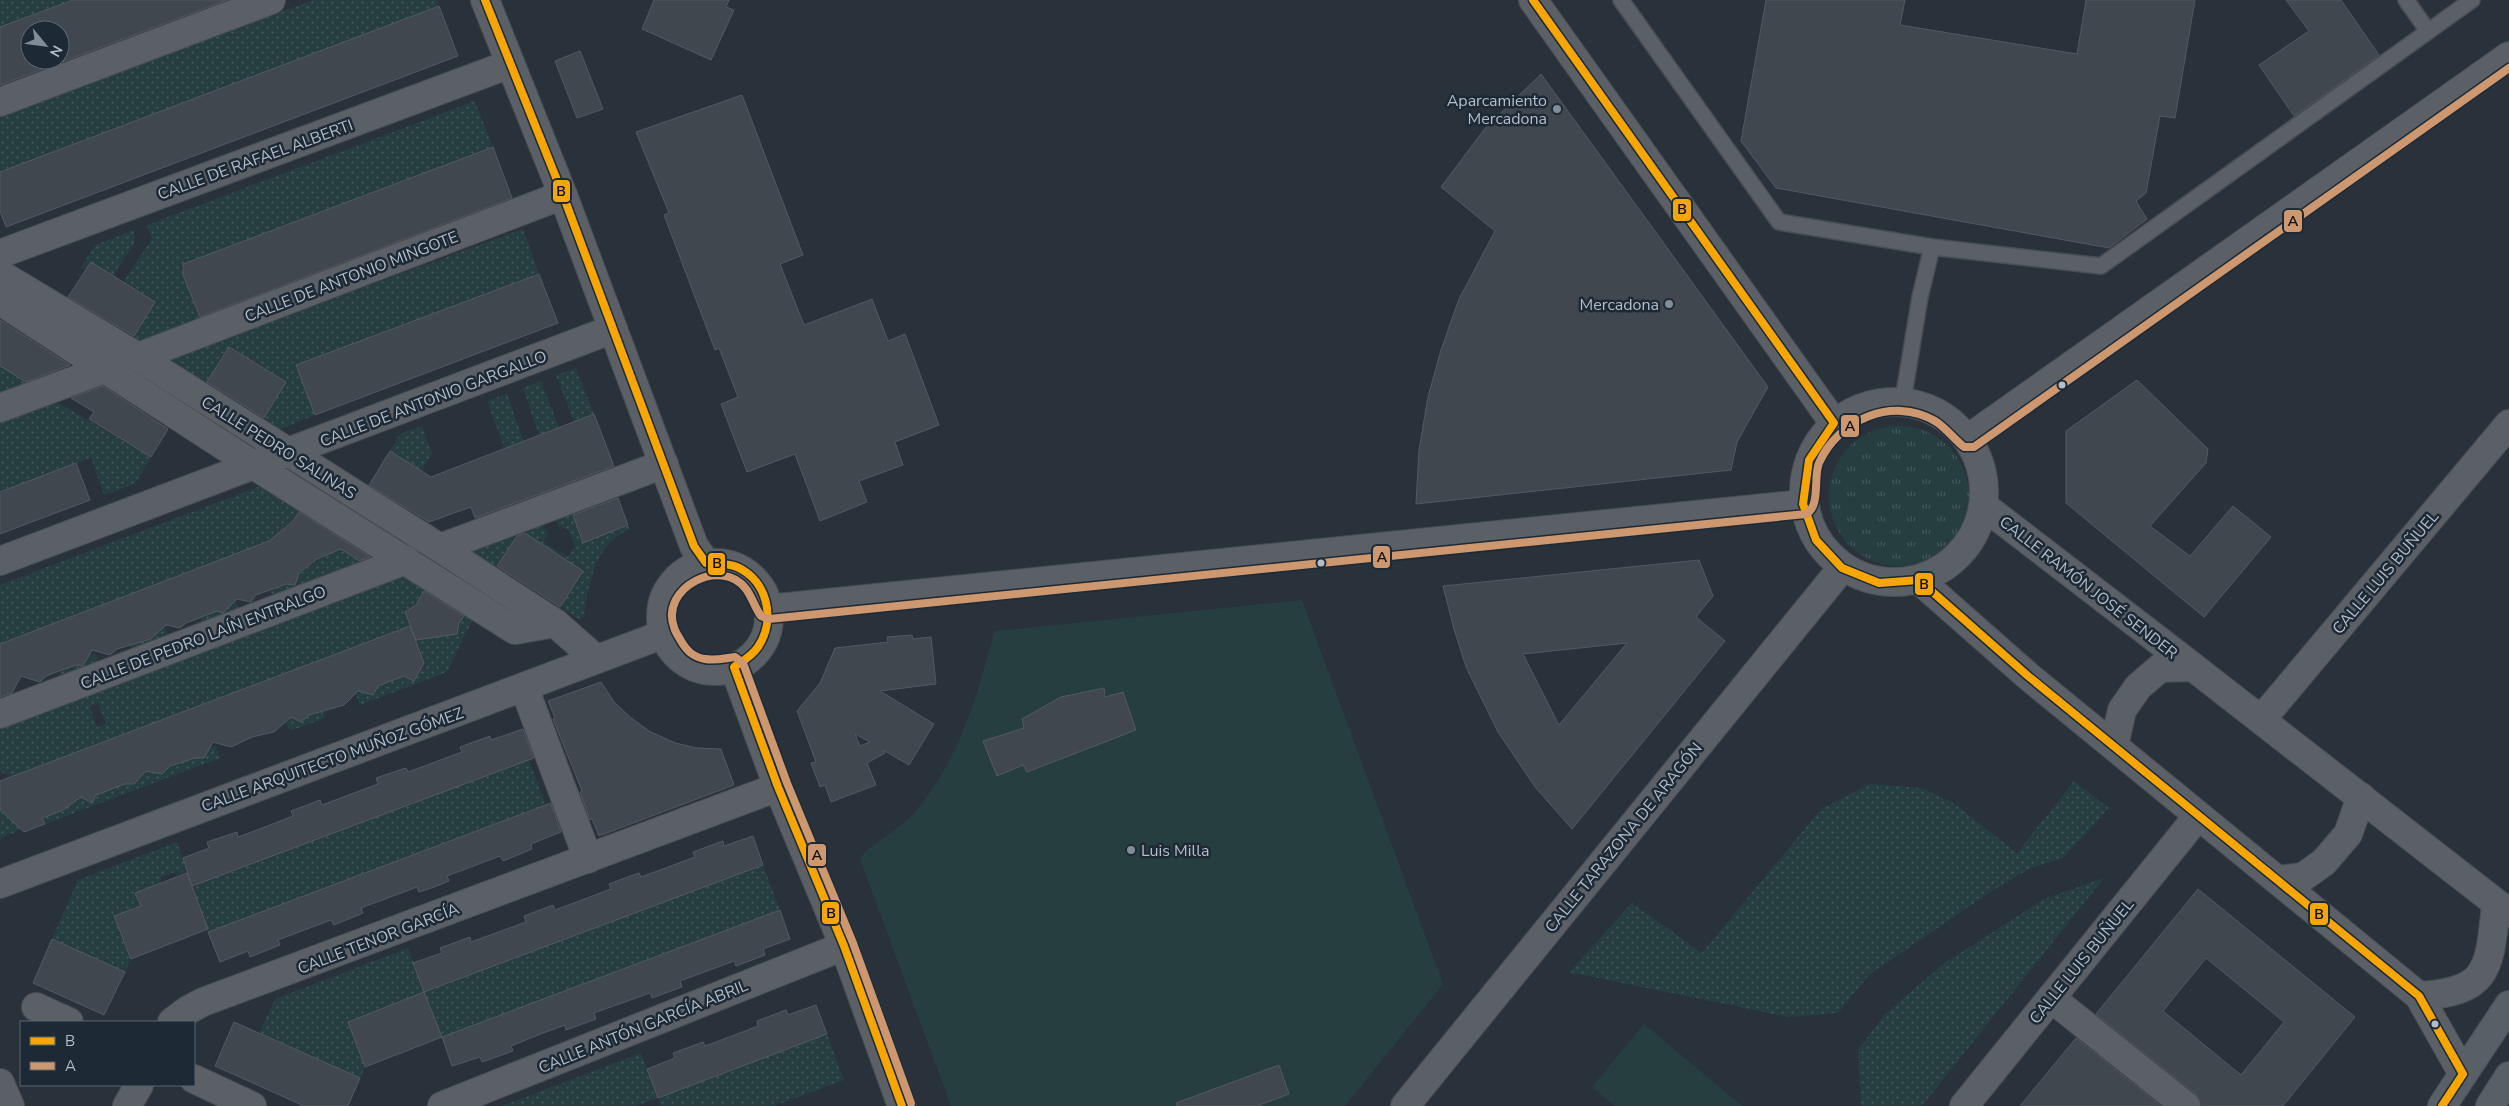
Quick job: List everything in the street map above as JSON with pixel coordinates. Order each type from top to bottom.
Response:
[{"type":"main road","points":[[2442,1106],[2509,1005]]},
{"type":"main road","points":[[2490,1106],[2509,1076]]},
{"type":"street","points":[[0,102],[271,0]]},
{"type":"street","points":[[485,0],[563,196],[694,546],[706,563]]},
{"type":"street","points":[[1534,0],[1834,423]]},
{"type":"street","points":[[1969,438],[2509,56]]},
{"type":"street","name":"CALLE DE RAFAEL ALBERTI","points":[[0,254],[510,64]]},
{"type":"street","name":"CALLE DE ANTONIO MINGOTE","points":[[138,357],[563,196]]},
{"type":"street","name":"CALLE PEDRO SALINAS","points":[[0,274],[138,357],[440,548],[555,623],[596,659]]},
{"type":"street","name":"CALLE PEDRO SALINAS","points":[[0,301],[255,466],[515,630],[555,623]]},
{"type":"street","name":"CALLE DE ANTONIO GARGALLO","points":[[0,561],[613,329]]},
{"type":"street","points":[[0,408],[105,369]]},
{"type":"street","points":[[1903,400],[1940,412],[1969,438],[1984,471],[1985,507],[1972,540],[1950,565],[1919,580],[1879,583],[1842,568],[1816,540],[1803,504],[1808,460],[1834,423],[1866,405],[1903,400]]},
{"type":"street","name":"CALLE LUIS BUÑUEL","points":[[2261,720],[2509,424]]},
{"type":"street","points":[[440,548],[664,464]]},
{"type":"street","points":[[768,609],[1803,504]]},
{"type":"street","name":"CALLE RAMÓN JOSÉ SENDER","points":[[1985,507],[2261,720]]},
{"type":"street","name":"CALLE DE PEDRO LAÍN ENTRALGO","points":[[0,714],[406,560]]},
{"type":"street","points":[[706,563],[724,564],[741,569],[754,580],[764,593],[768,609],[768,624],[764,639],[749,658],[734,667],[713,671],[696,667],[680,658],[669,645],[664,634],[661,611],[666,594],[676,580],[691,569],[706,563]]},
{"type":"street","name":"CALLE TARAZONA DE ARAGÓN","points":[[1404,1106],[1842,568]]},
{"type":"street","points":[[1919,580],[2028,676],[2419,996],[2463,1074]]},
{"type":"street","name":"CALLE ARQUITECTO MUÑOZ GÓMEZ","points":[[0,884],[664,634]]},
{"type":"street","points":[[734,667],[778,787],[844,946],[902,1106]]},
{"type":"street","points":[[2114,746],[2122,710],[2138,687],[2160,668],[2193,668]]},
{"type":"street","points":[[524,687],[588,859]]},
{"type":"street","points":[[2261,720],[2502,909],[2485,970],[2478,978],[2464,988],[2444,994],[2419,996]]},
{"type":"street","name":"CALLE TENOR GARCÍA","points":[[173,1021],[203,1002],[778,787]]},
{"type":"street","points":[[2279,880],[2303,877],[2324,862],[2348,834],[2361,797]]},
{"type":"street","name":"CALLE LUIS BUÑUEL","points":[[1964,1106],[2198,816]]},
{"type":"street","name":"CALLE ANTÓN GARCÍA ABRIL","points":[[442,1106],[844,946]]},
{"type":"street","points":[[2051,998],[2186,1106]]},
{"type":"street","points":[[36,1007],[67,1021]]},
{"type":"street","points":[[195,1079],[252,1106]]},
{"type":"street","points":[[0,1083],[10,1106]]},
{"type":"street","points":[[127,1106],[138,1086]]},
{"type":"lane","points":[[1621,0],[1779,222],[1932,247],[2101,266],[2472,0]]},
{"type":"lane","points":[[2406,0],[2428,31]]},
{"type":"lane","points":[[1903,400],[1920,297],[1932,247]]},
{"type":"green space","points":[[0,0],[73,0],[0,27]]},
{"type":"green space","points":[[314,0],[437,0],[439,6],[0,172],[0,114]]},
{"type":"green space","points":[[475,101],[493,147],[180,266],[201,321],[142,343],[133,337],[155,302],[123,282],[152,239],[147,225]]},
{"type":"green space","points":[[523,229],[539,274],[297,365],[315,415],[279,430],[264,419],[286,382],[229,347],[204,389],[201,380],[164,356],[280,318]]},
{"type":"green space","points":[[134,230],[135,242],[113,276],[91,262],[85,270],[81,267],[95,245]]},
{"type":"green space","points":[[0,366],[3,367],[32,385],[0,397]]},
{"type":"green space","points":[[576,368],[594,414],[574,422],[556,375]]},
{"type":"green space","points":[[541,381],[559,427],[539,435],[523,388]]},
{"type":"green space","points":[[507,394],[524,441],[505,449],[487,401]]},
{"type":"green space","points":[[50,398],[151,457],[135,484],[104,495],[91,458],[0,492],[0,417]]},
{"type":"green space","points":[[422,426],[432,454],[421,471],[390,451],[400,434]]},
{"type":"green space","points":[[1899,426],[1926,432],[1938,438],[1948,447],[1957,457],[1963,469],[1969,496],[1963,523],[1957,535],[1948,545],[1938,554],[1926,560],[1899,566],[1872,560],[1860,554],[1850,545],[1841,535],[1835,523],[1829,496],[1835,469],[1841,457],[1850,447],[1860,438],[1872,432]]},
{"type":"green space","points":[[263,485],[303,506],[291,523],[271,540],[0,644],[0,585]]},
{"type":"green space","points":[[570,507],[583,543],[628,525],[630,529],[618,535],[602,554],[591,578],[584,617],[579,619],[560,607],[583,571],[521,530],[495,568],[465,548],[538,520],[548,534],[543,542],[568,557],[575,546],[568,529],[559,527],[554,514]]},
{"type":"green space","points":[[334,545],[363,564],[273,598],[270,590],[287,584],[294,585],[294,573],[330,554]]},
{"type":"green space","points":[[406,571],[428,585],[416,605],[411,626],[12,776],[0,772],[0,724]],"holes":[[[98,703],[106,724],[97,727],[90,707]]]},
{"type":"green space","points":[[235,600],[239,611],[203,624],[200,618],[217,611],[224,611]]},
{"type":"green space","name":"Luis Milla","points":[[1302,600],[1443,984],[1345,1106],[951,1106],[860,859],[870,848],[902,825],[915,812],[945,769],[956,748],[973,704],[995,631]]},
{"type":"green space","points":[[467,610],[475,615],[447,672],[360,705],[356,694],[364,690],[371,694],[375,686],[406,675],[414,679],[418,674],[417,670],[426,667],[415,638],[458,625]]},
{"type":"green space","points":[[165,627],[169,638],[133,651],[130,644],[152,639],[159,629]]},
{"type":"green space","points":[[95,653],[99,664],[62,678],[59,671],[75,664],[82,665],[85,657]]},
{"type":"green space","points":[[322,710],[325,718],[290,731],[285,720],[294,716],[301,721],[306,716]]},
{"type":"green space","points":[[215,746],[220,758],[45,824],[41,815],[62,811],[67,807],[66,802],[84,796],[94,799],[96,795],[128,783],[134,784],[137,780],[137,775],[197,756],[203,757],[207,754],[206,749]]},
{"type":"green space","points":[[529,760],[546,805],[208,933],[192,886]]},
{"type":"green space","points":[[2074,781],[2109,808],[2063,858],[2029,869],[1995,889],[1870,974],[1838,1013],[1789,1017],[1569,972],[1632,903],[1702,953],[1821,809],[1870,784],[1922,788],[1955,804],[2017,853]]},
{"type":"green space","points":[[0,810],[22,829],[0,839]]},
{"type":"green space","points":[[177,842],[187,870],[177,875],[175,872],[160,877],[162,882],[135,893],[141,906],[131,959],[125,972],[52,939],[78,880]]},
{"type":"green space","points":[[763,865],[780,910],[442,1037],[424,992],[348,1022],[365,1067],[360,1078],[259,1033],[275,999],[408,948],[425,992]]},
{"type":"green space","points":[[2104,878],[1922,1106],[1861,1106],[1858,1050],[1885,1014],[1943,964],[2044,899]]},
{"type":"green space","points":[[1644,1024],[1742,1106],[1615,1106],[1592,1087]]},
{"type":"green space","points":[[827,1034],[844,1080],[774,1106],[661,1106],[658,1098],[636,1106],[502,1106],[641,1053],[658,1097]]},
{"type":"building","points":[[73,0],[227,0],[70,59],[70,20],[20,20],[20,70],[40,70],[0,85],[0,27]]},
{"type":"building","points":[[654,0],[729,0],[726,7],[734,10],[711,60],[642,29]]},
{"type":"building","points":[[1766,0],[1905,0],[1900,25],[2077,54],[2086,0],[2195,0],[2175,118],[2160,116],[2146,193],[2136,201],[2147,219],[2109,248],[1776,188],[1741,141]]},
{"type":"building","points":[[2286,0],[2341,0],[2379,55],[2294,116],[2259,65],[2309,31]]},
{"type":"building","points":[[439,6],[458,56],[6,227],[0,211],[0,172]]},
{"type":"building","points":[[580,51],[603,109],[577,118],[555,61]]},
{"type":"building","points":[[1541,74],[1768,387],[1737,442],[1731,470],[1416,504],[1419,450],[1428,397],[1441,350],[1459,299],[1495,231],[1441,187],[1486,127]]},
{"type":"building","points":[[742,95],[803,255],[780,264],[804,325],[872,299],[888,341],[905,334],[939,425],[895,442],[903,465],[859,481],[867,502],[820,521],[795,454],[747,472],[721,404],[738,397],[719,348],[715,350],[664,215],[669,213],[636,132]]},
{"type":"building","points":[[493,147],[512,198],[200,317],[183,275],[183,264]]},
{"type":"building","points":[[91,262],[155,302],[134,336],[68,297]]},
{"type":"building","points":[[539,274],[558,323],[315,415],[296,365]]},
{"type":"building","points":[[0,320],[70,365],[26,382],[0,366]]},
{"type":"building","points":[[229,347],[286,382],[264,418],[207,382]]},
{"type":"building","points":[[2137,380],[2208,449],[2206,463],[2150,526],[2190,556],[2233,506],[2271,537],[2204,617],[2066,503],[2066,431]]},
{"type":"building","points":[[103,386],[168,429],[151,457],[89,419],[94,412],[71,398]]},
{"type":"building","points":[[594,414],[614,466],[475,518],[471,507],[429,522],[369,485],[390,451],[431,477]]},
{"type":"building","points":[[76,463],[90,500],[0,534],[0,492]]},
{"type":"building","points":[[618,498],[628,525],[583,543],[573,515]]},
{"type":"building","points":[[299,512],[370,557],[359,561],[341,549],[317,559],[299,573],[295,585],[286,584],[256,595],[251,602],[237,599],[223,613],[217,611],[186,623],[180,628],[166,625],[151,639],[117,649],[110,655],[92,650],[83,666],[76,665],[59,671],[46,676],[40,682],[21,676],[12,693],[0,697],[0,644],[269,541],[293,521]]},
{"type":"building","points":[[525,533],[583,571],[560,607],[497,566],[517,536]]},
{"type":"building","points":[[1699,560],[1713,596],[1696,617],[1725,641],[1572,829],[1535,787],[1498,732],[1466,667],[1443,586]],"holes":[[[1627,643],[1559,725],[1523,654]]]},
{"type":"building","points":[[424,591],[464,616],[459,623],[457,634],[416,640],[405,612],[416,605]]},
{"type":"building","points":[[410,626],[424,663],[414,681],[404,676],[378,686],[373,695],[358,691],[344,705],[309,715],[301,722],[291,717],[274,732],[252,737],[231,747],[213,742],[204,758],[195,758],[170,766],[162,774],[146,771],[134,784],[125,784],[96,795],[92,803],[81,797],[63,810],[42,818],[45,824],[24,832],[0,810],[0,781]]},
{"type":"building","points":[[912,635],[913,639],[931,637],[936,684],[880,691],[934,724],[909,765],[883,750],[885,753],[867,763],[876,785],[831,802],[825,785],[820,787],[811,763],[816,762],[797,711],[820,683],[835,648],[888,642],[887,637]],"holes":[[[855,734],[870,742],[860,746]]]},
{"type":"building","points":[[601,682],[614,702],[649,731],[675,743],[697,748],[721,749],[734,785],[599,836],[592,819],[590,820],[580,792],[582,791],[553,719],[555,718],[548,701]]},
{"type":"building","points":[[1104,688],[1105,697],[1123,692],[1136,730],[1027,772],[1023,765],[997,776],[983,741],[1024,728],[1022,719],[1061,697]]},
{"type":"building","points":[[523,729],[534,758],[192,886],[183,858],[209,848],[207,842],[237,832],[238,837],[293,816],[291,811],[320,800],[322,805],[378,784],[376,778],[406,768],[408,772],[462,752],[460,747],[490,736],[491,740]]},
{"type":"building","points":[[551,803],[561,832],[531,844],[532,849],[503,861],[500,856],[447,876],[449,881],[434,887],[419,892],[417,887],[361,908],[363,913],[334,925],[331,920],[278,940],[280,945],[250,957],[248,951],[220,962],[208,932]]},
{"type":"building","points":[[753,836],[763,865],[424,992],[413,963],[442,953],[440,948],[470,937],[471,942],[526,922],[524,916],[553,905],[555,910],[611,889],[609,884],[639,873],[641,877],[695,857],[693,852],[723,841],[724,846]]},
{"type":"building","points":[[187,873],[208,929],[131,959],[114,916],[141,906],[135,893]]},
{"type":"building","points":[[2198,889],[2355,1017],[2283,1106],[2201,1106],[2196,1094],[2096,1014]],"holes":[[[2206,958],[2284,1022],[2241,1075],[2163,1011]]]},
{"type":"building","points":[[780,910],[790,939],[763,949],[765,955],[736,966],[734,961],[680,981],[682,987],[652,998],[650,993],[594,1013],[596,1019],[566,1030],[565,1025],[538,1035],[511,1046],[513,1051],[482,1062],[480,1057],[452,1066],[442,1037]]},
{"type":"building","points":[[52,939],[125,972],[104,1015],[33,983]]},
{"type":"building","points":[[424,992],[442,1037],[365,1067],[348,1022]]},
{"type":"building","points":[[816,1005],[827,1034],[658,1098],[647,1069],[675,1058],[673,1053],[703,1042],[705,1046],[732,1036],[758,1026],[757,1021],[786,1010],[788,1015]]},
{"type":"building","points":[[234,1022],[360,1078],[348,1106],[304,1106],[215,1066]]},
{"type":"building","points":[[2076,1038],[2161,1106],[2020,1106]]},
{"type":"building","points":[[1279,1065],[1289,1094],[1257,1106],[1177,1106],[1176,1103]]},
{"type":"transit line","name":"B","points":[[485,0],[563,195],[694,546],[706,563],[737,567],[748,573],[762,591],[766,602],[767,614],[764,636],[753,653],[734,667],[778,787],[844,946],[902,1106]]},
{"type":"transit line","name":"B","points":[[1533,0],[1834,423],[1809,460],[1803,504],[1816,540],[1842,568],[1879,583],[1919,580],[2028,676],[2419,996],[2463,1074],[2442,1106]]},
{"type":"transit line","name":"A","points":[[911,1103],[853,943],[787,783],[743,663],[735,657],[713,660],[697,657],[686,648],[675,631],[672,613],[676,600],[684,589],[695,581],[709,576],[722,576],[735,580],[746,589],[761,616],[769,619],[1806,514],[1814,505],[1819,463],[1839,435],[1853,424],[1884,412],[1901,411],[1918,414],[1935,421],[1964,447],[1974,447],[2509,68]]},
{"type":"place","name":"Aparcamiento Mercadona","points":[[1557,109]]},
{"type":"place","name":"Mercadona","points":[[1669,304]]},
{"type":"place","name":"Luis Milla","points":[[1131,850]]}]
